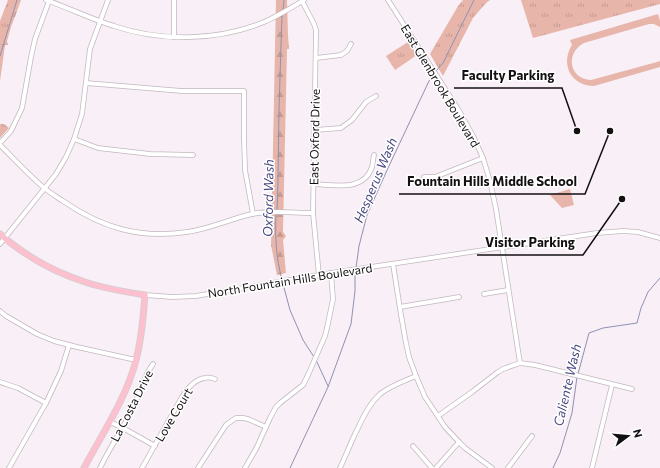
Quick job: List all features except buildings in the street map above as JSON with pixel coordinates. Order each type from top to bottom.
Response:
[{"type":"main road","name":"North Fountain Hills Boulevard","points":[[2,236],[35,259],[74,278],[88,283],[145,296]]},
{"type":"main road","points":[[84,468],[110,422],[126,389],[136,360],[145,296]]},
{"type":"street","points":[[0,244],[2,236],[56,174],[74,140],[82,114],[90,49],[108,0]]},
{"type":"street","points":[[174,0],[174,37]]},
{"type":"street","name":"East Glenbrook Boulevard","points":[[388,0],[458,109],[483,158],[496,208],[520,363]]},
{"type":"street","points":[[303,1],[263,22],[227,33],[202,37],[162,37],[143,34],[115,27],[47,1],[31,57],[22,108],[11,130],[0,144],[25,171],[45,188],[78,212],[107,226],[140,234],[188,232],[253,214],[273,212],[313,213]]},
{"type":"street","name":"East Oxford Drive","points":[[303,1],[316,30],[313,213],[319,276]]},
{"type":"street","points":[[316,58],[341,55],[347,51],[351,44]]},
{"type":"street","points":[[86,83],[182,92],[244,91],[245,170],[253,214]]},
{"type":"street","points":[[315,130],[341,128],[352,120],[366,102],[376,96]]},
{"type":"street","points":[[74,140],[98,148],[150,154],[194,155]]},
{"type":"street","points":[[314,184],[350,186],[359,183],[368,175],[372,167],[374,155]]},
{"type":"street","points":[[424,178],[435,177],[483,158]]},
{"type":"street","name":"North Fountain Hills Boulevard","points":[[145,296],[196,296],[331,273],[592,234],[638,232],[660,238]]},
{"type":"street","points":[[393,264],[406,344],[416,376],[425,397],[445,427],[459,442],[492,468]]},
{"type":"street","points":[[245,468],[256,449],[270,418],[280,403],[303,386],[325,336],[333,299],[331,273]]},
{"type":"street","points":[[484,294],[508,290]]},
{"type":"street","points":[[400,307],[459,298]]},
{"type":"street","points":[[0,311],[37,334],[54,341],[136,360]]},
{"type":"street","points":[[9,468],[46,403],[61,371],[68,345]]},
{"type":"street","points":[[438,416],[498,372],[507,367],[520,363],[535,365],[632,389]]},
{"type":"street","name":"La Costa Drive","points":[[100,468],[108,451],[123,428],[134,406],[148,370],[153,364]]},
{"type":"street","points":[[340,468],[364,414],[372,403],[379,395],[394,385],[416,376]]},
{"type":"street","name":"Love Court","points":[[142,468],[182,398],[190,387],[196,381],[203,378],[215,379]]},
{"type":"street","points":[[0,382],[18,388],[46,403]]},
{"type":"street","points":[[592,468],[612,385]]},
{"type":"street","points":[[198,468],[226,425],[236,418],[248,419],[266,427]]},
{"type":"street","points":[[110,422],[155,446]]},
{"type":"street","points":[[508,468],[532,436]]},
{"type":"street","points":[[436,468],[459,442]]},
{"type":"street","points":[[413,446],[432,468]]},
{"type":"green space","points":[[8,0],[21,0],[17,11],[9,11],[9,22],[11,27],[7,41],[8,45],[5,45],[0,81],[0,21]]},
{"type":"green space","points":[[276,0],[287,0],[289,49],[287,49],[283,232],[286,236],[283,240],[286,273],[277,275],[271,245]]},
{"type":"green space","points":[[463,0],[490,0],[473,18],[443,76],[430,54]]},
{"type":"green space","points":[[521,0],[660,0],[660,4],[533,38]]},
{"type":"green space","points":[[9,11],[17,11],[11,27],[8,15]]},
{"type":"green space","points":[[658,14],[660,27],[654,24],[649,24],[584,43],[578,47],[574,53],[572,65],[578,75],[584,79],[591,80],[660,61],[660,67],[594,86],[579,82],[570,73],[567,59],[572,45],[570,40]]},
{"type":"green space","points":[[408,42],[417,55],[395,70],[386,56]]},
{"type":"green space","points":[[0,124],[4,124],[9,128],[0,138]]},
{"type":"green space","points":[[570,189],[574,205],[562,208],[550,195]]},
{"type":"waterway","points":[[0,56],[17,0]]},
{"type":"waterway","name":"Oxford Wash","points":[[283,11],[284,0]]},
{"type":"waterway","name":"Hesperus Wash","points":[[436,71],[443,63],[474,0]]},
{"type":"waterway","name":"Oxford Wash","points":[[277,211],[282,14]]},
{"type":"waterway","name":"Hesperus Wash","points":[[356,268],[359,246],[367,215],[429,81],[434,74]]},
{"type":"waterway","name":"Oxford Wash","points":[[276,214],[276,247],[282,280]]},
{"type":"waterway","name":"Hesperus Wash","points":[[290,468],[328,387],[351,324],[355,291],[355,271]]},
{"type":"waterway","name":"Caliente Wash","points":[[578,374],[589,333],[603,328],[637,323],[641,308],[648,292],[660,278]]},
{"type":"waterway","name":"Oxford Wash","points":[[283,284],[290,310],[303,340],[314,357]]},
{"type":"waterway","name":"Oxford Wash","points":[[316,360],[328,386]]},
{"type":"waterway","name":"Caliente Wash","points":[[553,468],[560,453],[572,413],[577,377]]},
{"type":"place","name":"Faculty Parking","points":[[577,131]]},
{"type":"place","name":"Fountain Hills Middle School","points":[[610,131]]},
{"type":"place","name":"Visitor Parking","points":[[622,199]]}]
